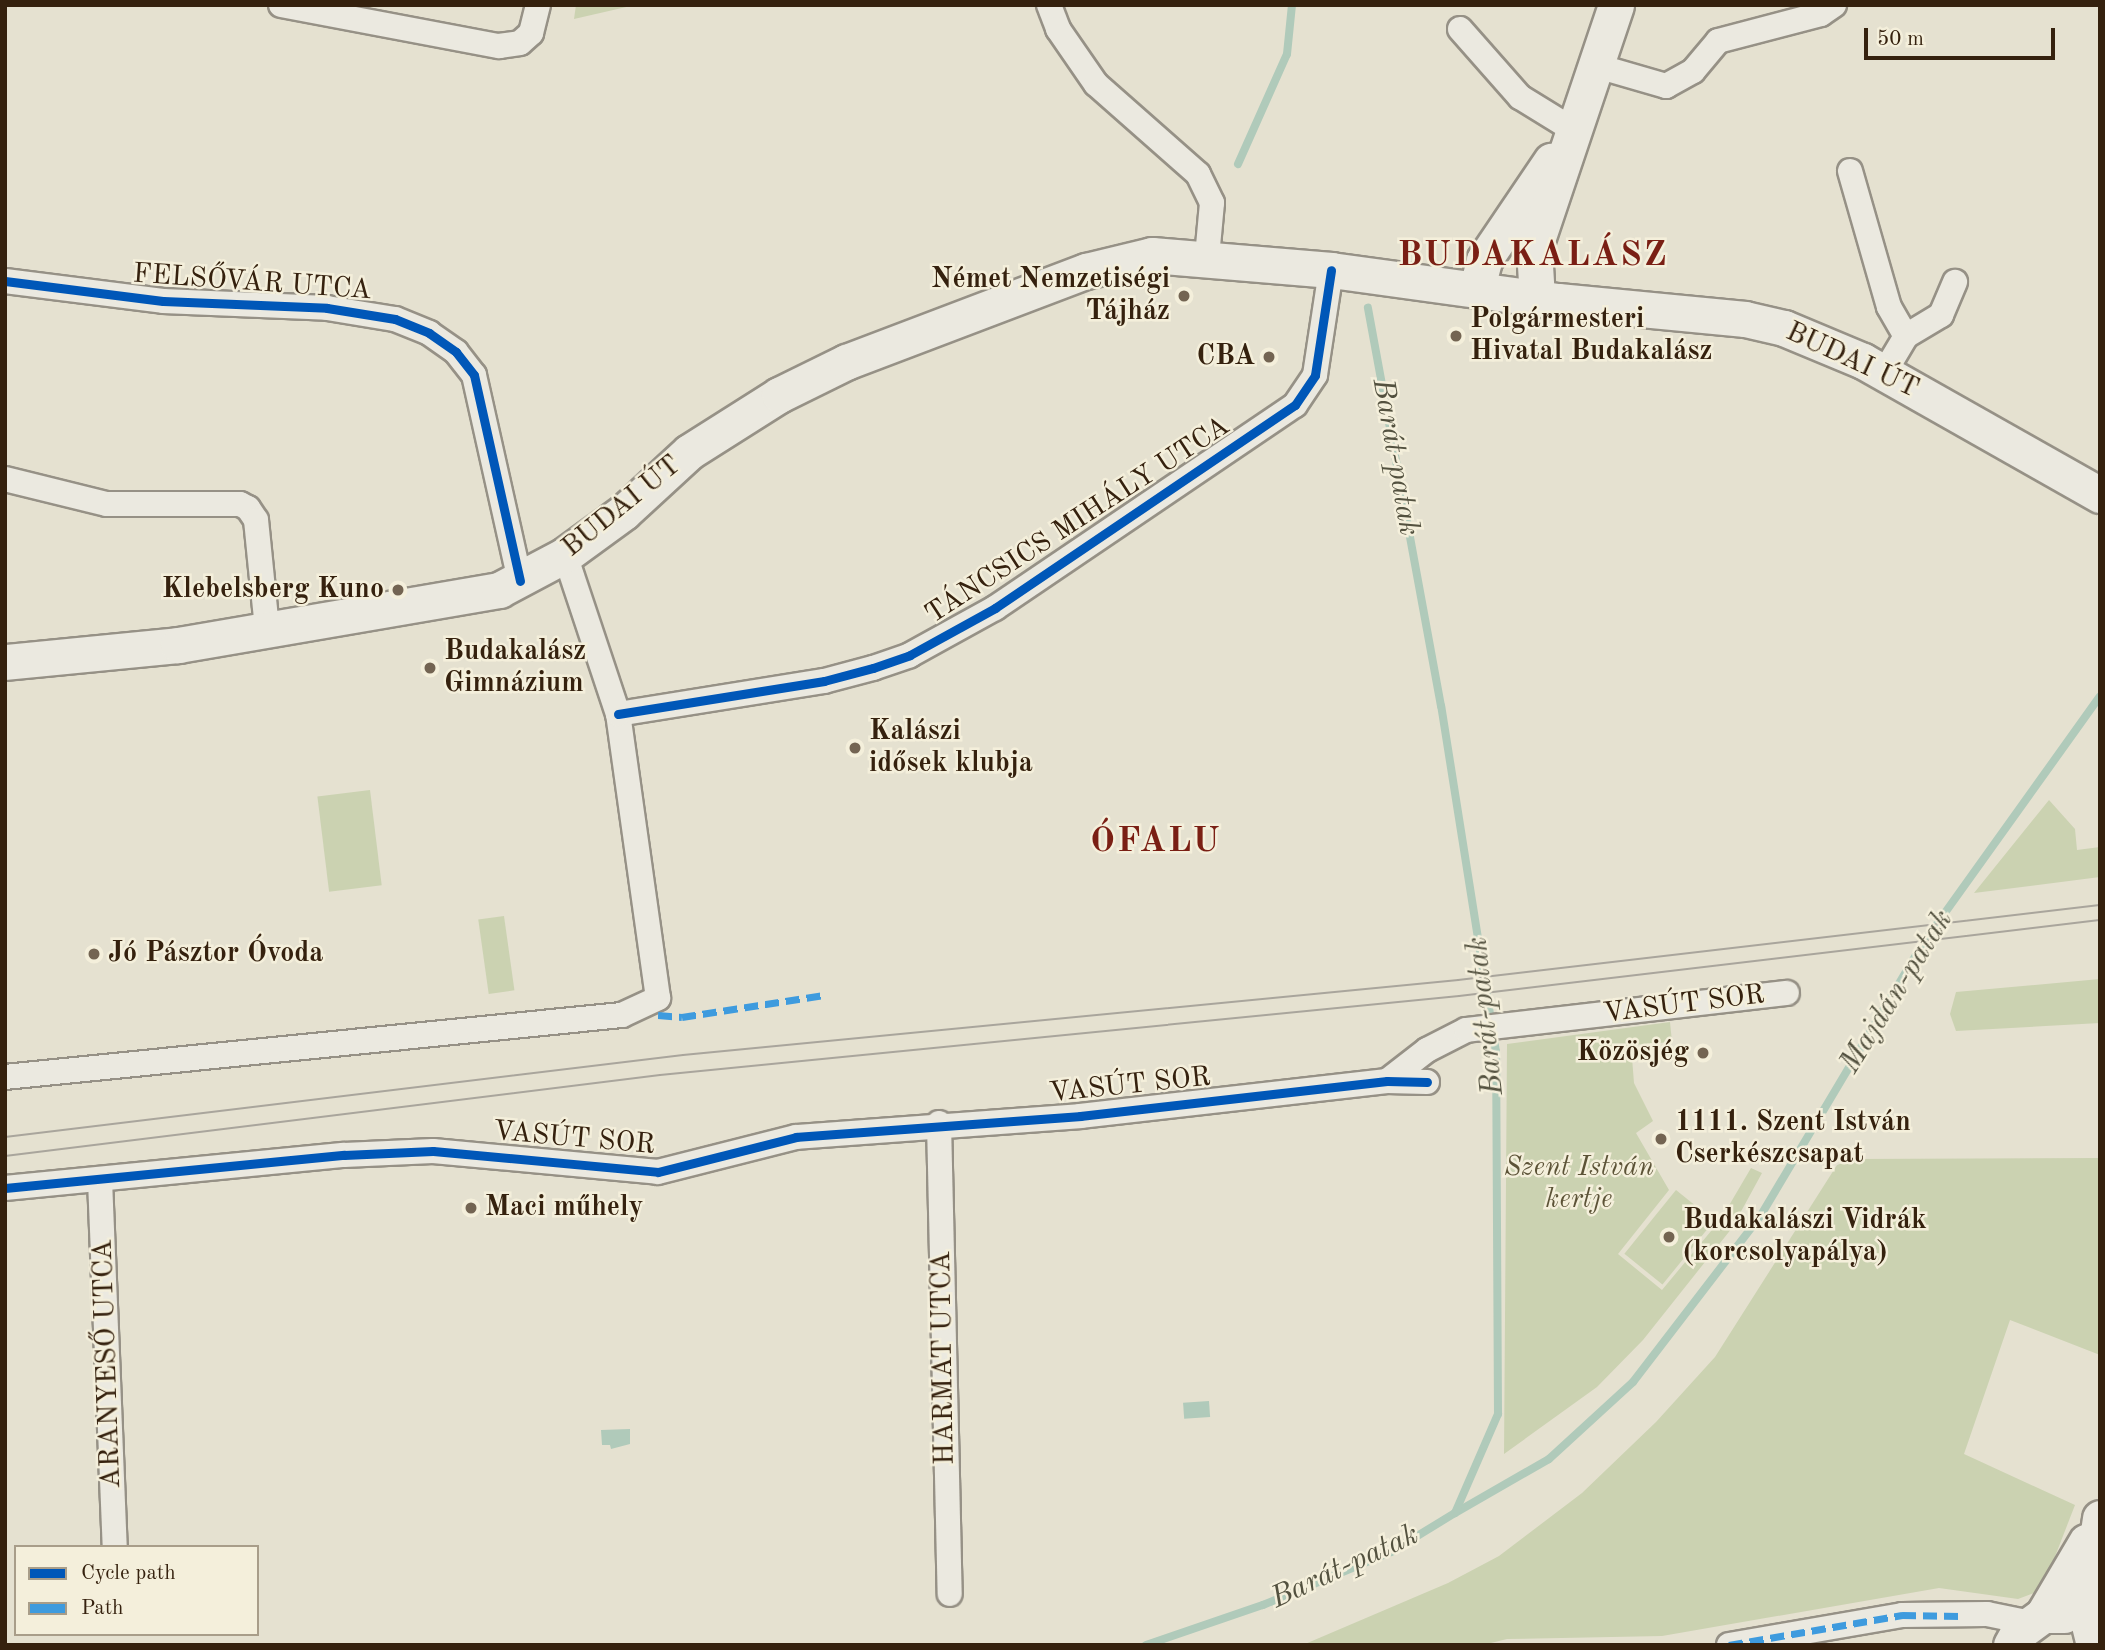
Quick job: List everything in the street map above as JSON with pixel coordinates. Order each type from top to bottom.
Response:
[{"type":"main road","points":[[1537,298],[1534,249],[1572,129],[1597,66],[1616,5]]},
{"type":"main road","points":[[1477,287],[1485,260],[1572,129]]},
{"type":"main road","name":"BUDAI ÚT","points":[[5,662],[178,645],[471,597],[520,581],[565,555],[734,422],[846,362],[1120,261],[1152,255],[1207,257],[1331,270],[1477,287],[1537,298],[1745,319],[1806,336],[1884,373],[2100,495]]},
{"type":"main road","points":[[2028,1628],[2100,1518]]},
{"type":"main road","points":[[2093,1641],[2086,1612],[2100,1518]]},
{"type":"main road","points":[[2028,1628],[2068,1616],[2093,1641]]},
{"type":"street","points":[[281,5],[499,46],[520,43],[531,33],[538,5]]},
{"type":"street","points":[[1049,5],[1058,29],[1096,84],[1198,174],[1212,203],[1207,257]]},
{"type":"street","points":[[1597,66],[1666,86],[1693,71],[1718,41],[1821,14],[1834,5]]},
{"type":"street","points":[[1460,29],[1520,97],[1572,129]]},
{"type":"street","points":[[1850,171],[1889,307],[1906,336]]},
{"type":"street","name":"TÁNCSICS MIHÁLY UTCA","points":[[618,714],[824,681],[911,655],[995,608],[1295,405],[1315,375],[1331,270]]},
{"type":"street","name":"FELSŐVÁR UTCA","points":[[5,281],[163,301],[327,307],[395,319],[429,332],[456,352],[474,375],[520,581]]},
{"type":"street","points":[[1884,373],[1906,336],[1941,315],[1955,282]]},
{"type":"street","points":[[5,479],[107,504],[240,504],[248,508],[256,520],[267,629]]},
{"type":"street","points":[[5,1077],[622,1015],[658,998],[618,714],[565,555]]},
{"type":"street","name":"VASÚT SOR","points":[[1387,1081],[1427,1050],[1491,1027],[1787,993]]},
{"type":"street","name":"VASÚT SOR","points":[[5,1188],[344,1155],[433,1151],[658,1171],[796,1137],[939,1123],[1080,1116],[1387,1081],[1427,1082]]},
{"type":"street","name":"HARMAT UTCA","points":[[939,1123],[950,1594]]},
{"type":"street","name":"ARANYESŐ UTCA","points":[[100,1180],[115,1545]]},
{"type":"street","points":[[1729,1645],[1902,1615],[1987,1614],[2028,1628]]},
{"type":"street","points":[[1960,1616],[1984,1626],[2003,1645]]},
{"type":"green space","points":[[576,5],[635,5],[574,19]]},
{"type":"green space","points":[[370,790],[382,885],[329,892],[317,796]]},
{"type":"green space","points":[[2049,800],[2075,829],[2077,850],[2100,847],[2100,877],[1974,893]]},
{"type":"green space","points":[[504,916],[514,990],[489,994],[478,920]]},
{"type":"green space","points":[[2100,979],[2100,1023],[1956,1031],[1950,1014],[1956,992]]},
{"type":"green space","name":"Szent István kertje","points":[[1670,1022],[1672,1042],[1631,1045],[1634,1083],[1653,1121],[1636,1133],[1669,1190],[1618,1254],[1662,1290],[1721,1219],[1751,1168],[1762,1173],[1732,1228],[1643,1340],[1597,1387],[1504,1454],[1507,1044]]},
{"type":"green space","points":[[2100,1158],[2100,1355],[2010,1320],[1964,1454],[2075,1505],[2042,1590],[2018,1599],[1939,1588],[1662,1636],[1507,1639],[1483,1645],[1305,1644],[1448,1583],[1499,1556],[1582,1493],[1656,1422],[1715,1357],[1837,1165],[1854,1159]]},
{"type":"green space","name":"Budakalászi Vidrák (korcsolyapálya)","points":[[1676,1190],[1714,1221],[1662,1285],[1624,1254]]},
{"type":"shaded area","points":[[1209,1401],[1210,1417],[1184,1419],[1183,1403]]},
{"type":"shaded area","points":[[630,1429],[630,1444],[611,1449],[610,1445],[602,1445],[601,1430]]},
{"type":"waterway","name":"Barát-patak","points":[[1238,164],[1287,54],[1292,5]]},
{"type":"waterway","name":"Barát-patak","points":[[1146,1645],[1263,1605],[1391,1552],[1455,1513],[1498,1414],[1496,1052],[1441,706],[1368,308]]},
{"type":"waterway","name":"Majdán-patak","points":[[1455,1513],[1549,1459],[1633,1382],[1761,1215],[1924,942],[2100,696]]},
{"type":"tram line","points":[[5,1137],[683,1055],[1458,980],[2100,905]]},
{"type":"tram line","points":[[5,1156],[660,1075],[1459,996],[2100,920]]},
{"type":"marked path","points":[[658,1015],[682,1017],[824,995]]},
{"type":"marked path","points":[[1729,1645],[1902,1615],[1960,1616]]},
{"type":"cycle path","points":[[618,714],[824,681],[873,668],[910,655],[995,608],[1295,405],[1315,375],[1331,270]]},
{"type":"cycle path","points":[[5,281],[163,301],[327,308],[395,319],[429,333],[456,352],[474,375],[520,581]]},
{"type":"cycle path","points":[[5,1188],[344,1155],[433,1151],[658,1172],[796,1137],[1080,1116],[1387,1081],[1427,1082]]},
{"type":"place","name":"Német Nemzetiségi Tájház","points":[[1184,296]]},
{"type":"place","name":"Polgármesteri Hivatal Budakalász","points":[[1456,336]]},
{"type":"place","name":"CBA","points":[[1269,357]]},
{"type":"place","name":"Klebelsberg Kuno","points":[[398,590]]},
{"type":"place","name":"Budakalász Gimnázium","points":[[430,668]]},
{"type":"place","name":"Kalászi idősek klubja","points":[[855,748]]},
{"type":"place","name":"Jó Pásztor Óvoda","points":[[94,954]]},
{"type":"place","name":"Közösjég","points":[[1703,1053]]},
{"type":"place","name":"1111. Szent István Cserkészcsapat","points":[[1661,1139]]},
{"type":"place","name":"Maci műhely","points":[[471,1208]]},
{"type":"place","name":"Budakalászi Vidrák (korcsolyapálya)","points":[[1669,1237]]},
{"type":"district","name":"BUDAKALÁSZ","points":[[1533,256]]},
{"type":"district","name":"ÓFALU","points":[[1156,842]]}]
